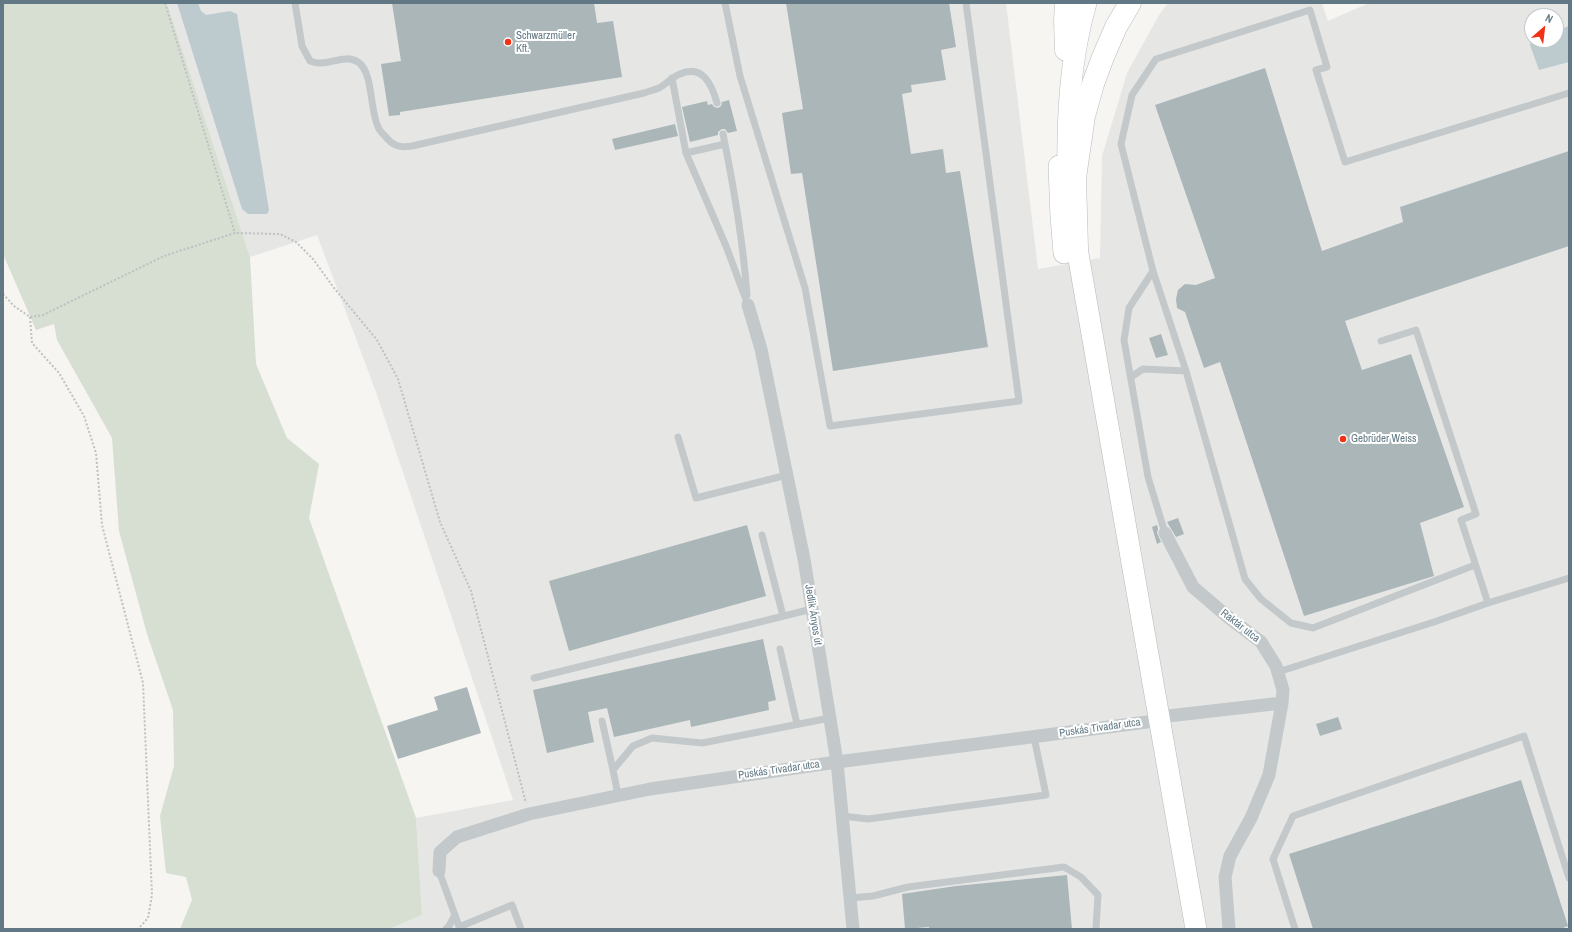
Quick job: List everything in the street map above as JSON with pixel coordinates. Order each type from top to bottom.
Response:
[{"type":"highway","points":[[1066,3],[1066,50]]},
{"type":"highway","points":[[1077,248],[1075,178],[1084,116],[1092,84],[1116,27],[1130,3]]},
{"type":"main road","points":[[1077,3],[1066,50],[1060,97],[1058,139],[1060,202],[1064,251],[1099,461],[1196,929]]},
{"type":"main road","points":[[1086,3],[1072,70],[1068,109],[1068,185],[1153,719],[1184,929]]},
{"type":"street","name":"Jedlik Ányos út","points":[[748,305],[761,349],[804,559],[837,762],[853,929]]},
{"type":"street","name":"Raktár utca","points":[[1165,534],[1193,587],[1228,617],[1261,642],[1276,666],[1282,690],[1282,703],[1269,775],[1251,818],[1230,856],[1225,877],[1230,929]]},
{"type":"street","name":"Puskás Tivadar utca","points":[[439,871],[440,852],[457,837],[529,814],[618,795],[837,762],[1282,703]]},
{"type":"lane","points":[[295,3],[302,46],[310,61],[319,63],[348,58],[357,61],[363,66],[367,76],[373,112],[379,128],[389,141],[400,147],[420,144],[644,93],[660,87],[672,78],[688,71],[698,73],[707,78],[712,85],[718,103]]},
{"type":"lane","points":[[725,3],[740,76],[805,288],[830,426],[1019,402],[966,3]]},
{"type":"lane","points":[[1475,565],[1313,628],[1291,623],[1261,599],[1245,579],[1186,371],[1153,270],[1121,144],[1132,95],[1156,59],[1310,10],[1327,67],[1316,70],[1345,162],[1569,94]]},
{"type":"lane","points":[[672,78],[686,153],[726,246],[748,305]]},
{"type":"lane","points":[[723,134],[734,182],[740,222],[748,305]]},
{"type":"lane","points":[[686,153],[725,144]]},
{"type":"lane","name":"Raktár utca","points":[[1153,270],[1129,308],[1124,340],[1148,477],[1165,534]]},
{"type":"lane","points":[[1381,341],[1416,330],[1476,514],[1461,520],[1488,602]]},
{"type":"lane","points":[[1131,377],[1143,369],[1186,371]]},
{"type":"lane","points":[[678,437],[696,498],[787,475]]},
{"type":"lane","points":[[762,535],[783,616]]},
{"type":"lane","points":[[1278,672],[1434,622],[1488,602],[1569,578]]},
{"type":"lane","points":[[534,678],[812,609]]},
{"type":"lane","points":[[780,649],[797,724]]},
{"type":"lane","points":[[613,770],[633,746],[652,738],[702,743],[830,718]]},
{"type":"lane","points":[[602,721],[618,795]]},
{"type":"lane","points":[[1295,929],[1273,859],[1293,816],[1524,736],[1569,878]]},
{"type":"lane","points":[[842,816],[868,819],[1046,795],[1034,737]]},
{"type":"lane","points":[[850,898],[873,896],[908,887],[1064,867],[1081,877],[1098,896],[1096,929]]},
{"type":"lane","points":[[439,871],[460,928],[512,905],[521,929]]},
{"type":"lane","points":[[446,929],[455,916]]},
{"type":"path","points":[[165,3],[235,233]]},
{"type":"path","points":[[3,294],[14,306],[30,317],[43,315],[164,256],[235,233],[280,234],[296,242],[313,259],[334,288],[377,340],[398,379],[440,522],[471,591],[529,814]]},
{"type":"path","points":[[30,317],[32,343],[59,373],[84,416],[96,453],[102,524],[143,683],[152,895],[148,918],[138,929]]},
{"type":"shaded area","points":[[3,3],[167,3],[250,257],[256,364],[287,438],[319,464],[309,518],[416,818],[422,915],[389,929],[180,929],[192,900],[186,877],[166,873],[160,816],[174,766],[173,710],[147,634],[119,531],[112,438],[57,340],[54,324],[36,330],[3,254]]},
{"type":"shaded area","points":[[167,3],[1006,3],[1038,269],[1100,258],[1102,156],[1127,73],[1159,15],[1168,3],[1322,3],[1328,21],[1369,3],[1569,3],[1569,929],[389,929],[422,915],[416,818],[513,800],[376,392],[317,235],[250,257]]},
{"type":"shaded area","points":[[177,3],[198,3],[201,11],[206,15],[230,11],[237,14],[269,210],[267,214],[248,214],[242,209]]},
{"type":"shaded area","points":[[1569,26],[1569,62],[1539,70],[1531,48],[1564,48],[1564,28]]},
{"type":"building","name":"Schwarzmüller Kft.","points":[[392,3],[594,3],[597,23],[613,21],[622,77],[400,112],[400,115],[389,116],[381,64],[401,61]]},
{"type":"building","points":[[786,3],[949,3],[956,47],[941,50],[946,80],[911,85],[912,92],[902,94],[911,154],[943,149],[946,173],[960,171],[988,347],[833,371],[802,173],[791,174],[782,113],[803,109]]},
{"type":"building","points":[[1265,68],[1322,251],[1403,222],[1400,207],[1569,151],[1569,246],[1345,321],[1362,370],[1411,354],[1464,507],[1420,523],[1434,576],[1304,616],[1220,362],[1204,368],[1185,312],[1177,308],[1176,299],[1178,290],[1185,284],[1196,285],[1215,278],[1155,105]]},
{"type":"building","points":[[729,100],[737,131],[728,133],[725,129],[722,129],[718,132],[718,135],[690,142],[682,107],[707,101],[708,105],[712,104],[714,107],[718,108],[721,106],[722,102]]},
{"type":"building","points":[[675,124],[678,136],[615,150],[612,139]]},
{"type":"building","points":[[1161,334],[1168,355],[1156,358],[1149,338]]},
{"type":"building","points":[[1178,518],[1184,534],[1176,537],[1167,522]]},
{"type":"building","points":[[747,525],[766,596],[569,651],[549,581]]},
{"type":"building","points":[[1157,525],[1157,533],[1161,542],[1157,544],[1152,527]]},
{"type":"building","points":[[763,639],[776,700],[768,702],[769,710],[691,727],[690,720],[614,737],[607,708],[588,712],[594,742],[547,753],[533,690]]},
{"type":"building","points":[[467,687],[481,733],[398,759],[387,726],[438,710],[434,697]]},
{"type":"building","points":[[1338,717],[1342,729],[1320,736],[1316,724]]},
{"type":"building","points":[[1521,780],[1568,926],[1560,929],[1313,929],[1289,854]]},
{"type":"building","points":[[1067,875],[1072,929],[929,929],[929,927],[905,929],[902,894],[956,886]]},
{"type":"place","name":"Schwarzmüller Kft.","points":[[508,42]]},
{"type":"place","name":"Gebrüder Weiss","points":[[1343,439]]}]
